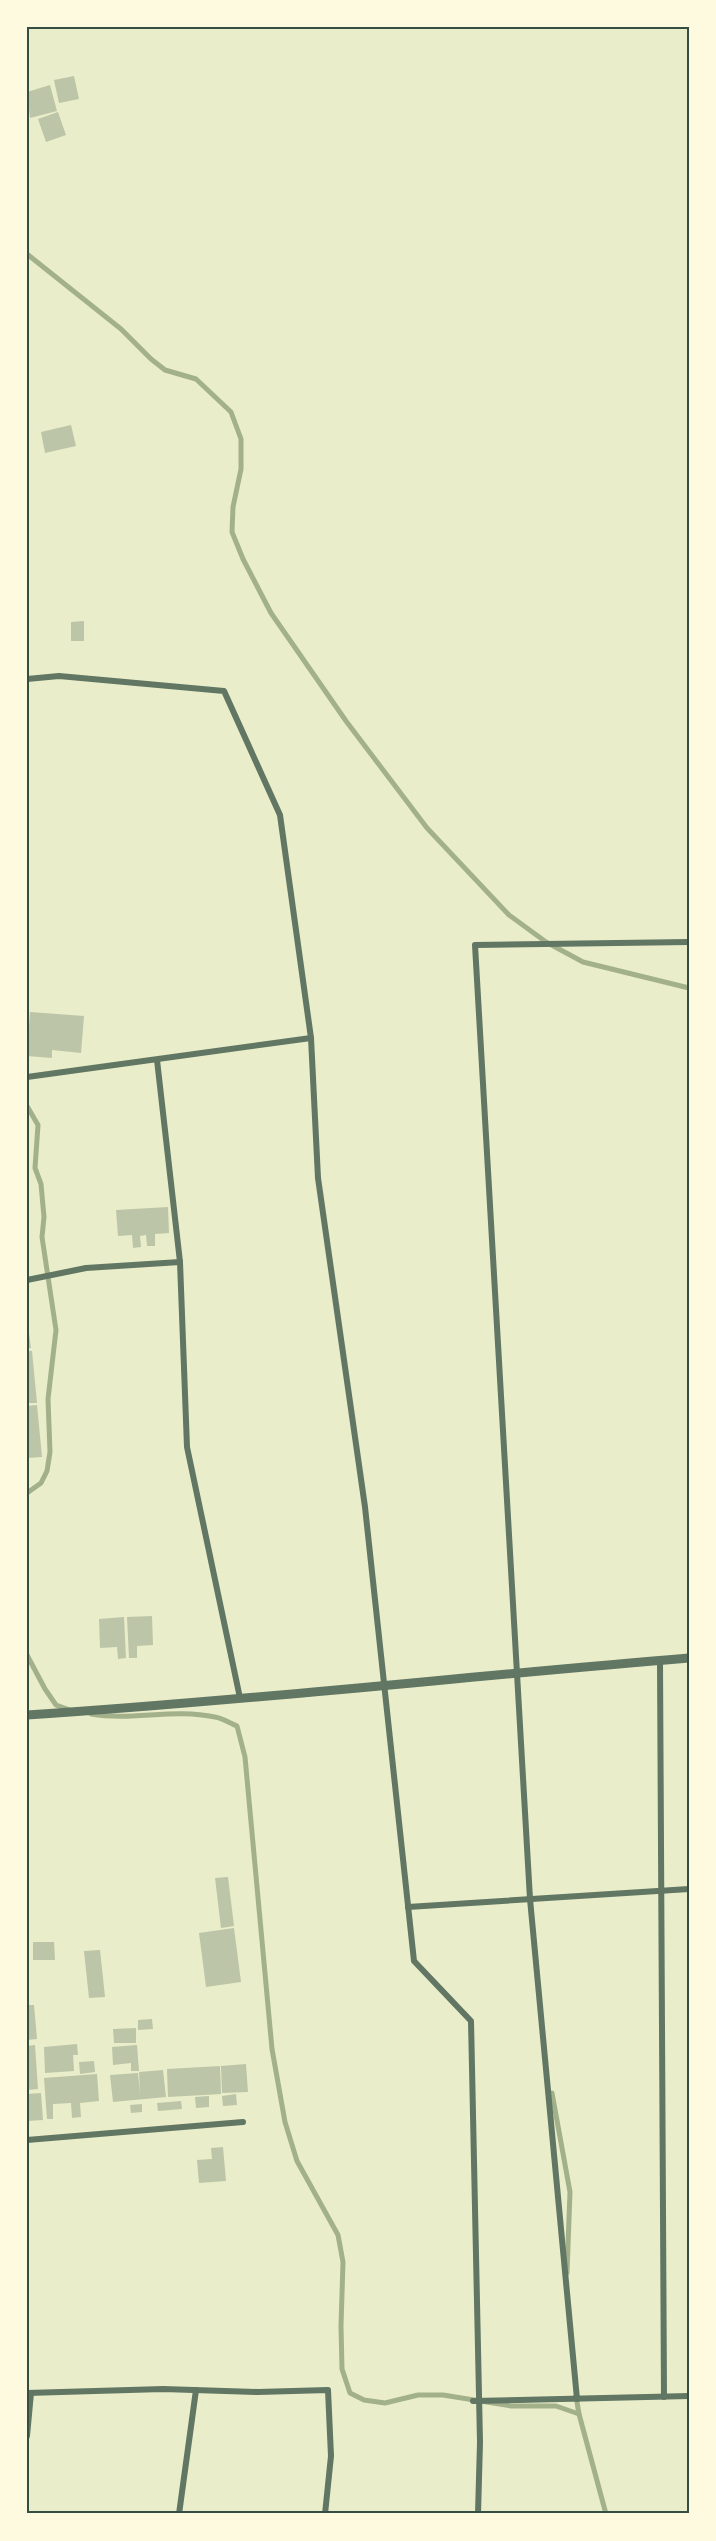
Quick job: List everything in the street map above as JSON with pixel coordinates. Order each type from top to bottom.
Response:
[{"type":"street","points":[[27,679],[59,676],[224,691],[280,814],[311,1038],[318,1178],[365,1507],[414,1961],[471,2021],[478,2514]]},
{"type":"street","points":[[577,2399],[530,1899],[475,945],[689,942]]},
{"type":"street","points":[[27,1077],[311,1038]]},
{"type":"street","points":[[157,1060],[180,1263],[187,1447],[240,1698]]},
{"type":"street","points":[[27,1280],[86,1268],[180,1263]]},
{"type":"street","points":[[27,1715],[384,1687],[518,1672],[689,1658]]},
{"type":"street","points":[[660,1660],[664,2397]]},
{"type":"street","points":[[408,1907],[689,1889]]},
{"type":"street","points":[[27,2140],[243,2122]]},
{"type":"street","points":[[27,2436],[29,2393],[164,2389],[328,2390],[332,2456],[325,2514]]},
{"type":"street","points":[[179,2514],[196,2390]]},
{"type":"street","points":[[476,2401],[689,2396]]},
{"type":"building","points":[[74,76],[79,99],[59,103],[54,80]]},
{"type":"building","points":[[50,85],[57,111],[30,118],[27,92]]},
{"type":"building","points":[[58,112],[66,135],[46,142],[38,119]]},
{"type":"building","points":[[71,425],[76,446],[45,453],[41,432]]},
{"type":"building","points":[[84,621],[84,641],[71,641],[71,622]]},
{"type":"building","points":[[30,1012],[84,1016],[81,1053],[52,1050],[52,1058],[27,1056]]},
{"type":"building","points":[[168,1207],[169,1233],[155,1234],[155,1246],[147,1246],[146,1235],[140,1236],[141,1247],[133,1248],[132,1235],[118,1236],[116,1210]]},
{"type":"building","points":[[27,1318],[31,1348],[27,1348]]},
{"type":"building","points":[[27,1351],[32,1351],[37,1403],[27,1403]]},
{"type":"building","points":[[37,1405],[42,1457],[27,1458],[27,1406]]},
{"type":"building","points":[[152,1616],[153,1645],[137,1646],[137,1658],[129,1658],[127,1617]]},
{"type":"building","points":[[124,1617],[126,1658],[118,1659],[117,1647],[100,1648],[99,1619]]},
{"type":"building","points":[[228,1877],[234,1926],[221,1928],[215,1878]]},
{"type":"building","points":[[234,1928],[241,1982],[206,1987],[199,1933]]},
{"type":"building","points":[[33,1942],[54,1942],[55,1960],[33,1960]]},
{"type":"building","points":[[100,1950],[105,1997],[89,1998],[84,1951]]},
{"type":"building","points":[[27,2005],[34,2005],[37,2039],[27,2040]]},
{"type":"building","points":[[152,2019],[153,2029],[138,2030],[138,2020]]},
{"type":"building","points":[[136,2028],[136,2043],[114,2043],[113,2029]]},
{"type":"building","points":[[77,2044],[78,2055],[73,2055],[74,2071],[45,2073],[44,2047]]},
{"type":"building","points":[[35,2045],[38,2089],[27,2090],[27,2046]]},
{"type":"building","points":[[137,2045],[139,2071],[131,2071],[131,2063],[113,2065],[112,2047]]},
{"type":"building","points":[[94,2061],[95,2072],[80,2074],[79,2062]]},
{"type":"building","points":[[246,2064],[248,2092],[222,2093],[221,2066]]},
{"type":"building","points":[[220,2066],[221,2094],[168,2097],[167,2069]]},
{"type":"building","points":[[163,2070],[166,2097],[113,2102],[110,2075],[138,2073],[140,2094],[139,2072]]},
{"type":"building","points":[[97,2074],[99,2101],[80,2103],[81,2117],[72,2118],[71,2103],[53,2104],[53,2119],[47,2119],[44,2078]]},
{"type":"building","points":[[41,2093],[43,2120],[27,2121],[27,2094]]},
{"type":"building","points":[[236,2094],[237,2105],[223,2106],[222,2096]]},
{"type":"building","points":[[209,2096],[209,2107],[196,2108],[195,2097]]},
{"type":"building","points":[[181,2101],[182,2109],[158,2111],[157,2103]]},
{"type":"building","points":[[142,2104],[142,2112],[131,2113],[130,2105]]},
{"type":"building","points":[[223,2147],[226,2181],[199,2183],[197,2160],[212,2159],[211,2148]]},
{"type":"waterway","points":[[27,254],[121,329],[165,370],[196,379],[231,412],[241,439],[241,469],[233,507],[232,532],[243,559],[271,613],[346,721],[427,828],[509,915],[546,942],[583,962],[689,988]]},
{"type":"waterway","points":[[27,1106],[38,1125],[35,1168],[41,1184],[44,1217],[42,1237],[56,1330],[48,1399],[50,1452],[47,1471],[41,1483],[27,1493]]},
{"type":"waterway","points":[[27,1655],[56,1705],[70,1710]]},
{"type":"waterway","points":[[91,1714],[106,1716],[200,1715],[218,1718],[237,1726],[245,1757],[272,2049],[285,2122],[297,2161],[338,2235],[343,2262],[342,2369],[350,2393],[364,2400],[385,2403],[418,2395],[443,2395],[511,2406],[556,2406],[579,2414]]},
{"type":"waterway","points":[[552,2093],[570,2192],[567,2273]]},
{"type":"waterway","points":[[576,2396],[606,2514]]}]
